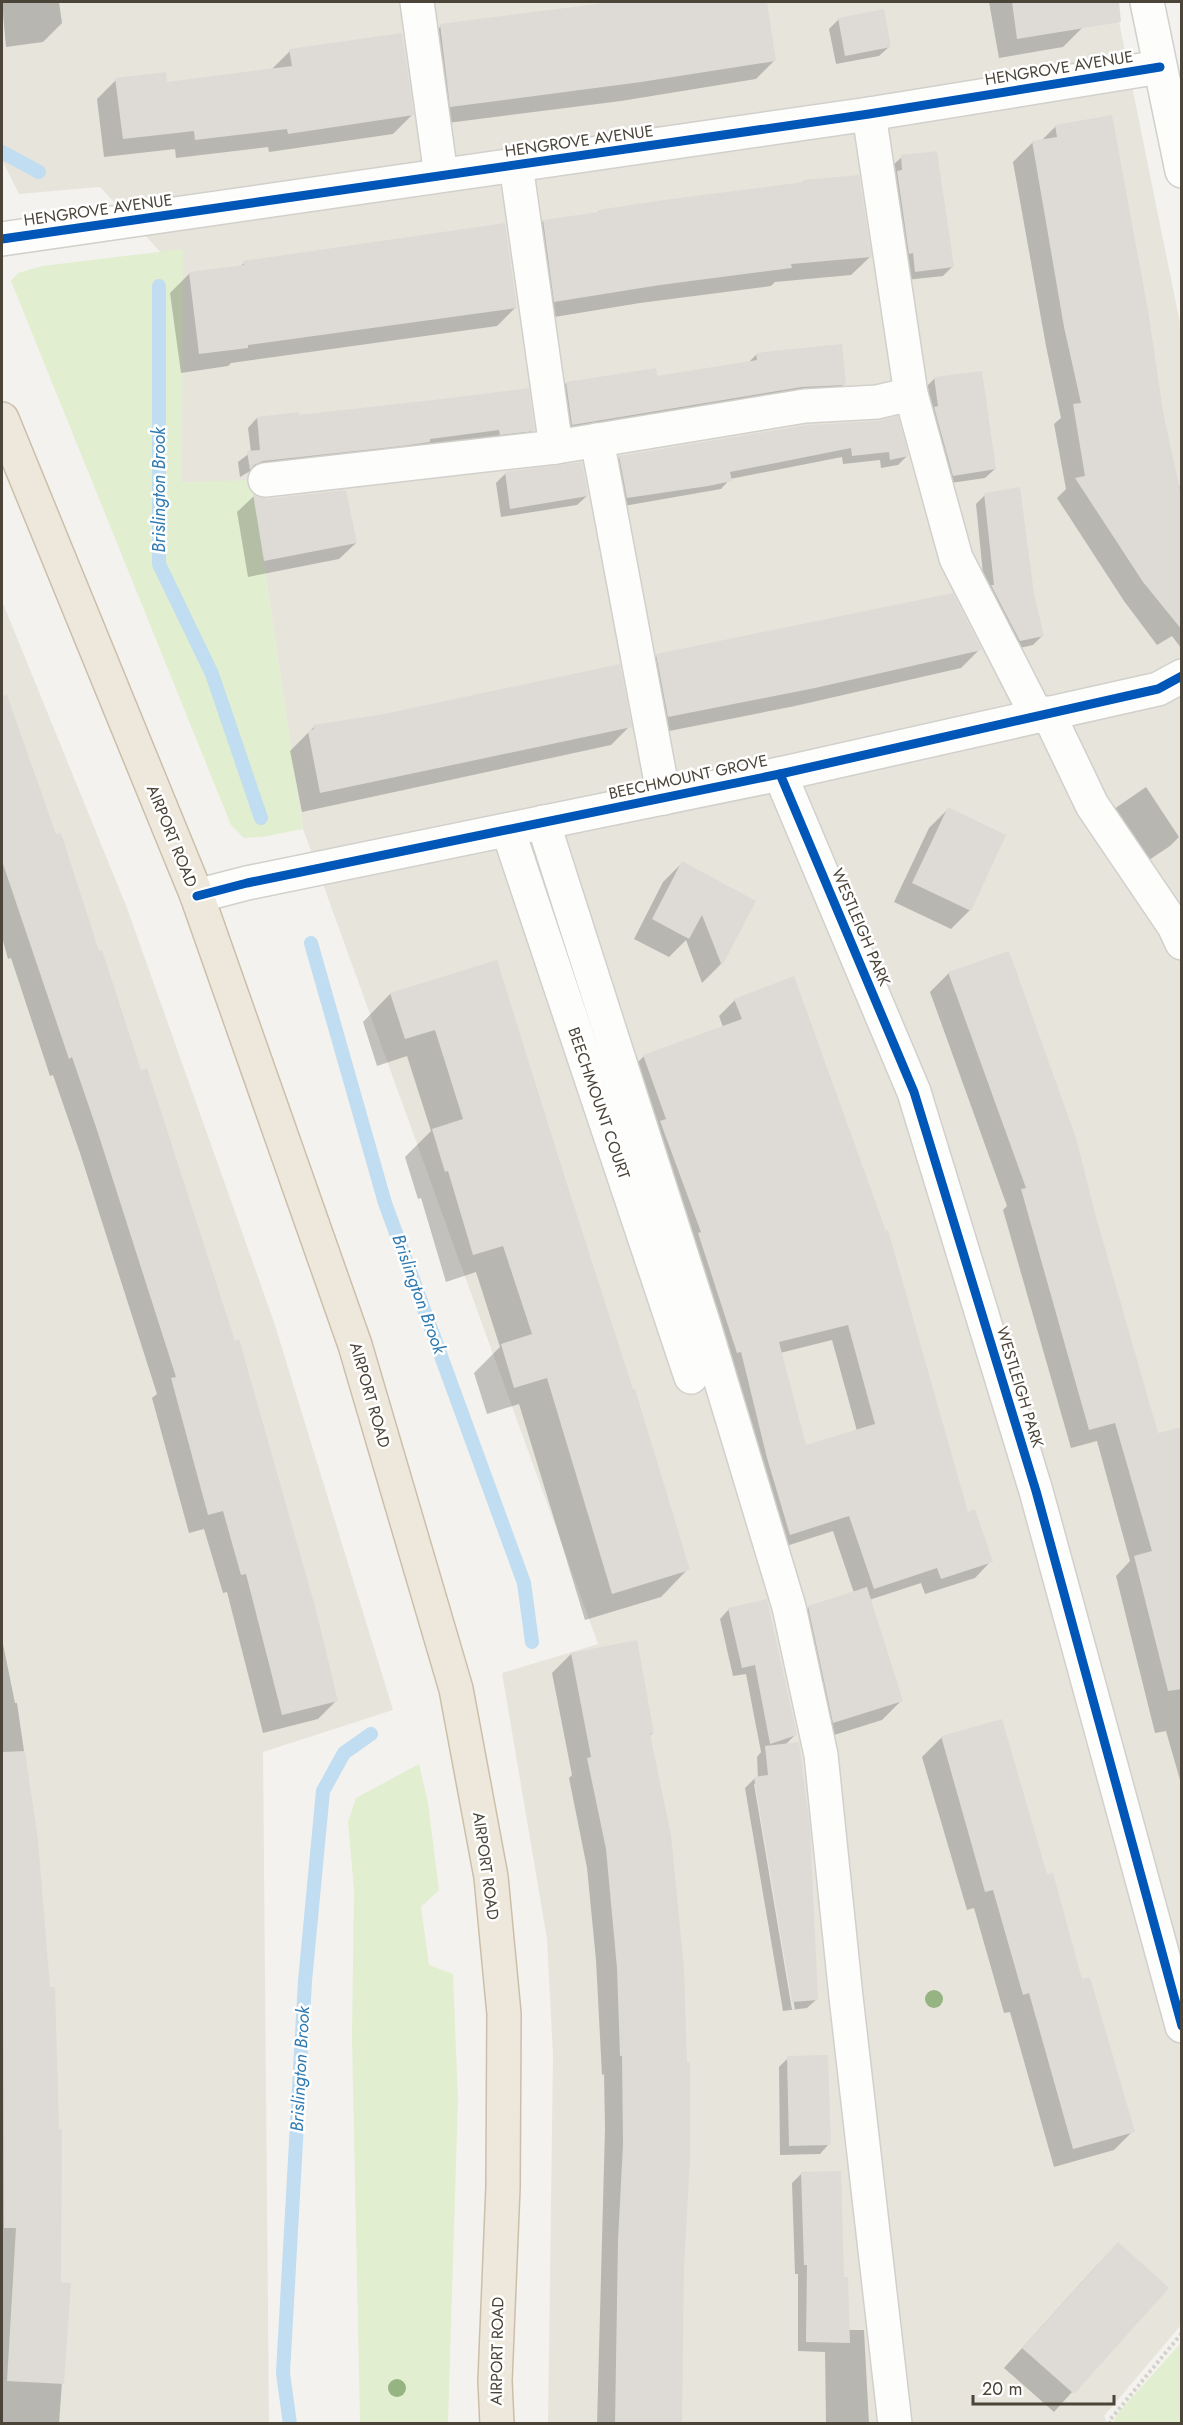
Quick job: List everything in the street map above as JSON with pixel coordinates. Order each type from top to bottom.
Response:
[{"type":"highway","name":"AIRPORT ROAD","points":[[2,419],[197,896],[355,1345],[456,1689],[491,1876],[504,2014],[503,2187],[495,2381],[496,2424]]},
{"type":"street","points":[[417,2],[441,175]]},
{"type":"street","points":[[1147,2],[1182,171]]},
{"type":"street","name":"HENGROVE AVENUE","points":[[2,239],[868,114],[1160,67]]},
{"type":"street","points":[[868,114],[911,394],[956,558],[1092,805],[1174,926],[1182,943]]},
{"type":"street","points":[[516,165],[556,447]]},
{"type":"street","points":[[265,480],[556,447],[805,406],[877,402],[911,394]]},
{"type":"street","points":[[597,441],[664,798]]},
{"type":"street","name":"BEECHMOUNT GROVE","points":[[197,896],[247,883],[780,774],[1158,689],[1182,676]]},
{"type":"street","name":"WESTLEIGH PARK","points":[[780,774],[914,1092],[1036,1491],[1182,2026]]},
{"type":"street","points":[[543,822],[704,1324],[789,1607],[821,1755],[847,2009],[895,2424]]},
{"type":"street","name":"BEECHMOUNT COURT","points":[[508,830],[691,1377]]},
{"type":"path","points":[[1110,2424],[1109,2421],[1182,2333]]},
{"type":"shaded area","points":[[2,2],[1115,2],[1182,333],[1182,2324],[1104,2416],[1107,2423],[548,2423],[553,2056],[547,1939],[502,1673],[598,1644],[303,829],[252,481],[182,482],[167,259],[100,187],[19,194],[2,160]]},
{"type":"shaded area","points":[[2,601],[127,908],[274,1322],[393,1710],[263,1752],[269,2423],[2,2423]]},
{"type":"green space","points":[[183,249],[182,482],[252,480],[303,829],[262,837],[244,838],[231,825],[11,281],[18,273],[42,266]]},
{"type":"green space","points":[[419,1764],[428,1803],[439,1890],[421,1907],[429,1965],[453,1974],[458,2099],[448,2423],[360,2423],[352,2037],[354,1889],[348,1822],[356,1798]]},
{"type":"green space","points":[[1181,2343],[1181,2423],[1113,2423],[1117,2414]]},
{"type":"building","points":[[612,2],[767,2],[776,61],[641,82],[450,107],[440,24]]},
{"type":"building","points":[[1012,2],[1119,2],[1121,22],[1017,39]]},
{"type":"building","points":[[884,9],[891,47],[845,56],[838,18]]},
{"type":"building","points":[[402,33],[414,115],[288,134],[287,129],[195,140],[194,131],[123,139],[115,78],[166,72],[167,82],[292,66],[289,49]]},
{"type":"building","points":[[1112,115],[1149,316],[1163,412],[1182,499],[1182,630],[1143,582],[1075,478],[1085,476],[1073,404],[1081,403],[1064,327],[1032,141],[1057,137],[1055,125]]},
{"type":"building","points":[[937,151],[954,267],[915,272],[913,253],[909,254],[897,171],[902,170],[901,155]]},
{"type":"building","points":[[859,175],[872,257],[791,264],[792,268],[660,285],[554,302],[543,220],[664,200],[804,182],[803,180]]},
{"type":"building","points":[[505,223],[517,308],[248,345],[248,348],[199,354],[189,272],[244,265],[243,261]]},
{"type":"building","points":[[842,344],[846,385],[802,387],[572,425],[566,382],[656,368],[657,376],[757,360],[756,353]]},
{"type":"building","points":[[982,371],[996,469],[953,476],[934,407],[938,406],[934,377]]},
{"type":"building","points":[[529,388],[535,431],[500,435],[499,430],[430,439],[430,442],[402,446],[263,461],[254,465],[250,470],[247,451],[260,450],[257,417],[299,412],[299,415]]},
{"type":"building","points":[[898,416],[909,456],[890,460],[889,452],[852,456],[851,448],[730,472],[732,481],[627,498],[619,456],[807,425],[878,421]]},
{"type":"building","points":[[582,462],[588,496],[510,509],[505,472]]},
{"type":"building","points":[[1020,487],[1034,594],[1044,636],[1020,641],[991,585],[994,585],[984,493]]},
{"type":"building","points":[[346,490],[357,543],[264,561],[253,494],[267,499]]},
{"type":"building","points":[[953,593],[982,650],[815,688],[668,717],[656,654]]},
{"type":"building","points":[[620,664],[632,727],[320,793],[308,731],[314,729],[313,725],[384,714]]},
{"type":"building","points":[[7,695],[56,834],[61,833],[141,1070],[147,1068],[235,1341],[239,1339],[316,1610],[338,1701],[282,1715],[246,1574],[241,1575],[223,1511],[208,1515],[171,1378],[176,1377],[98,1133],[72,1057],[69,1059],[2,861],[2,696]]},
{"type":"building","points":[[948,807],[1006,835],[971,911],[912,883]]},
{"type":"building","points":[[682,861],[756,901],[722,966],[702,915],[689,939],[652,919]]},
{"type":"building","points":[[1009,951],[1076,1138],[1158,1433],[1182,1427],[1182,1689],[1168,1691],[1134,1556],[1152,1551],[1115,1423],[1089,1430],[1021,1189],[1026,1188],[948,972]]},
{"type":"building","points":[[497,960],[564,1175],[633,1389],[635,1389],[690,1570],[612,1594],[547,1378],[514,1388],[501,1344],[532,1334],[503,1246],[473,1255],[448,1171],[445,1172],[432,1129],[463,1119],[435,1030],[405,1039],[390,993]]},
{"type":"building","points":[[794,976],[886,1231],[888,1230],[968,1512],[975,1509],[993,1562],[941,1579],[937,1568],[874,1589],[849,1516],[790,1535],[767,1458],[741,1352],[737,1353],[698,1233],[701,1232],[660,1121],[666,1119],[643,1055],[742,1019],[734,999]],"holes":[[[848,1325],[875,1424],[806,1445],[779,1342]]]},
{"type":"building","points":[[867,1587],[903,1701],[833,1723],[808,1606]]},
{"type":"building","points":[[767,1599],[797,1735],[770,1744],[755,1665],[742,1668],[728,1608]]},
{"type":"building","points":[[637,1640],[654,1733],[650,1734],[671,1835],[684,1969],[687,2062],[690,2062],[690,2157],[684,2269],[682,2424],[615,2424],[618,2240],[623,2144],[622,2056],[620,2056],[617,1968],[606,1849],[587,1758],[591,1757],[571,1653]]},
{"type":"building","points":[[1002,1719],[1047,1874],[1053,1873],[1082,1979],[1090,1977],[1135,2132],[1073,2149],[1029,1993],[1023,1995],[993,1890],[985,1892],[941,1736]]},
{"type":"building","points":[[799,1742],[810,1827],[818,2000],[792,2002],[754,1777],[768,1775],[765,1746]]},
{"type":"building","points":[[25,1751],[38,1840],[50,1987],[55,1987],[59,2129],[62,2129],[61,2282],[71,2283],[64,2384],[7,2381],[16,2228],[4,2228],[2,1752]]},
{"type":"building","points":[[828,2055],[831,2145],[789,2146],[787,2056]]},
{"type":"building","points":[[841,2171],[844,2277],[848,2277],[850,2343],[806,2342],[807,2265],[804,2265],[801,2172]]},
{"type":"building","points":[[1118,2242],[1169,2288],[1074,2394],[1022,2348]]},
{"type":"waterway","name":"Brislington Brook","points":[[2,152],[39,172]]},
{"type":"waterway","name":"Brislington Brook","points":[[159,286],[159,564],[212,674],[261,818]]},
{"type":"waterway","name":"Brislington Brook","points":[[311,943],[385,1203],[524,1583],[532,1642]]},
{"type":"waterway","name":"Brislington Brook","points":[[290,2424],[283,2373],[305,1981],[323,1791],[344,1753],[371,1734]]},
{"type":"cycle path","points":[[2,239],[869,114],[1160,67]]},
{"type":"cycle path","points":[[197,896],[247,883],[780,774],[1158,689],[1182,676]]},
{"type":"cycle path","points":[[780,774],[914,1092],[1036,1491],[1182,2026]]}]
